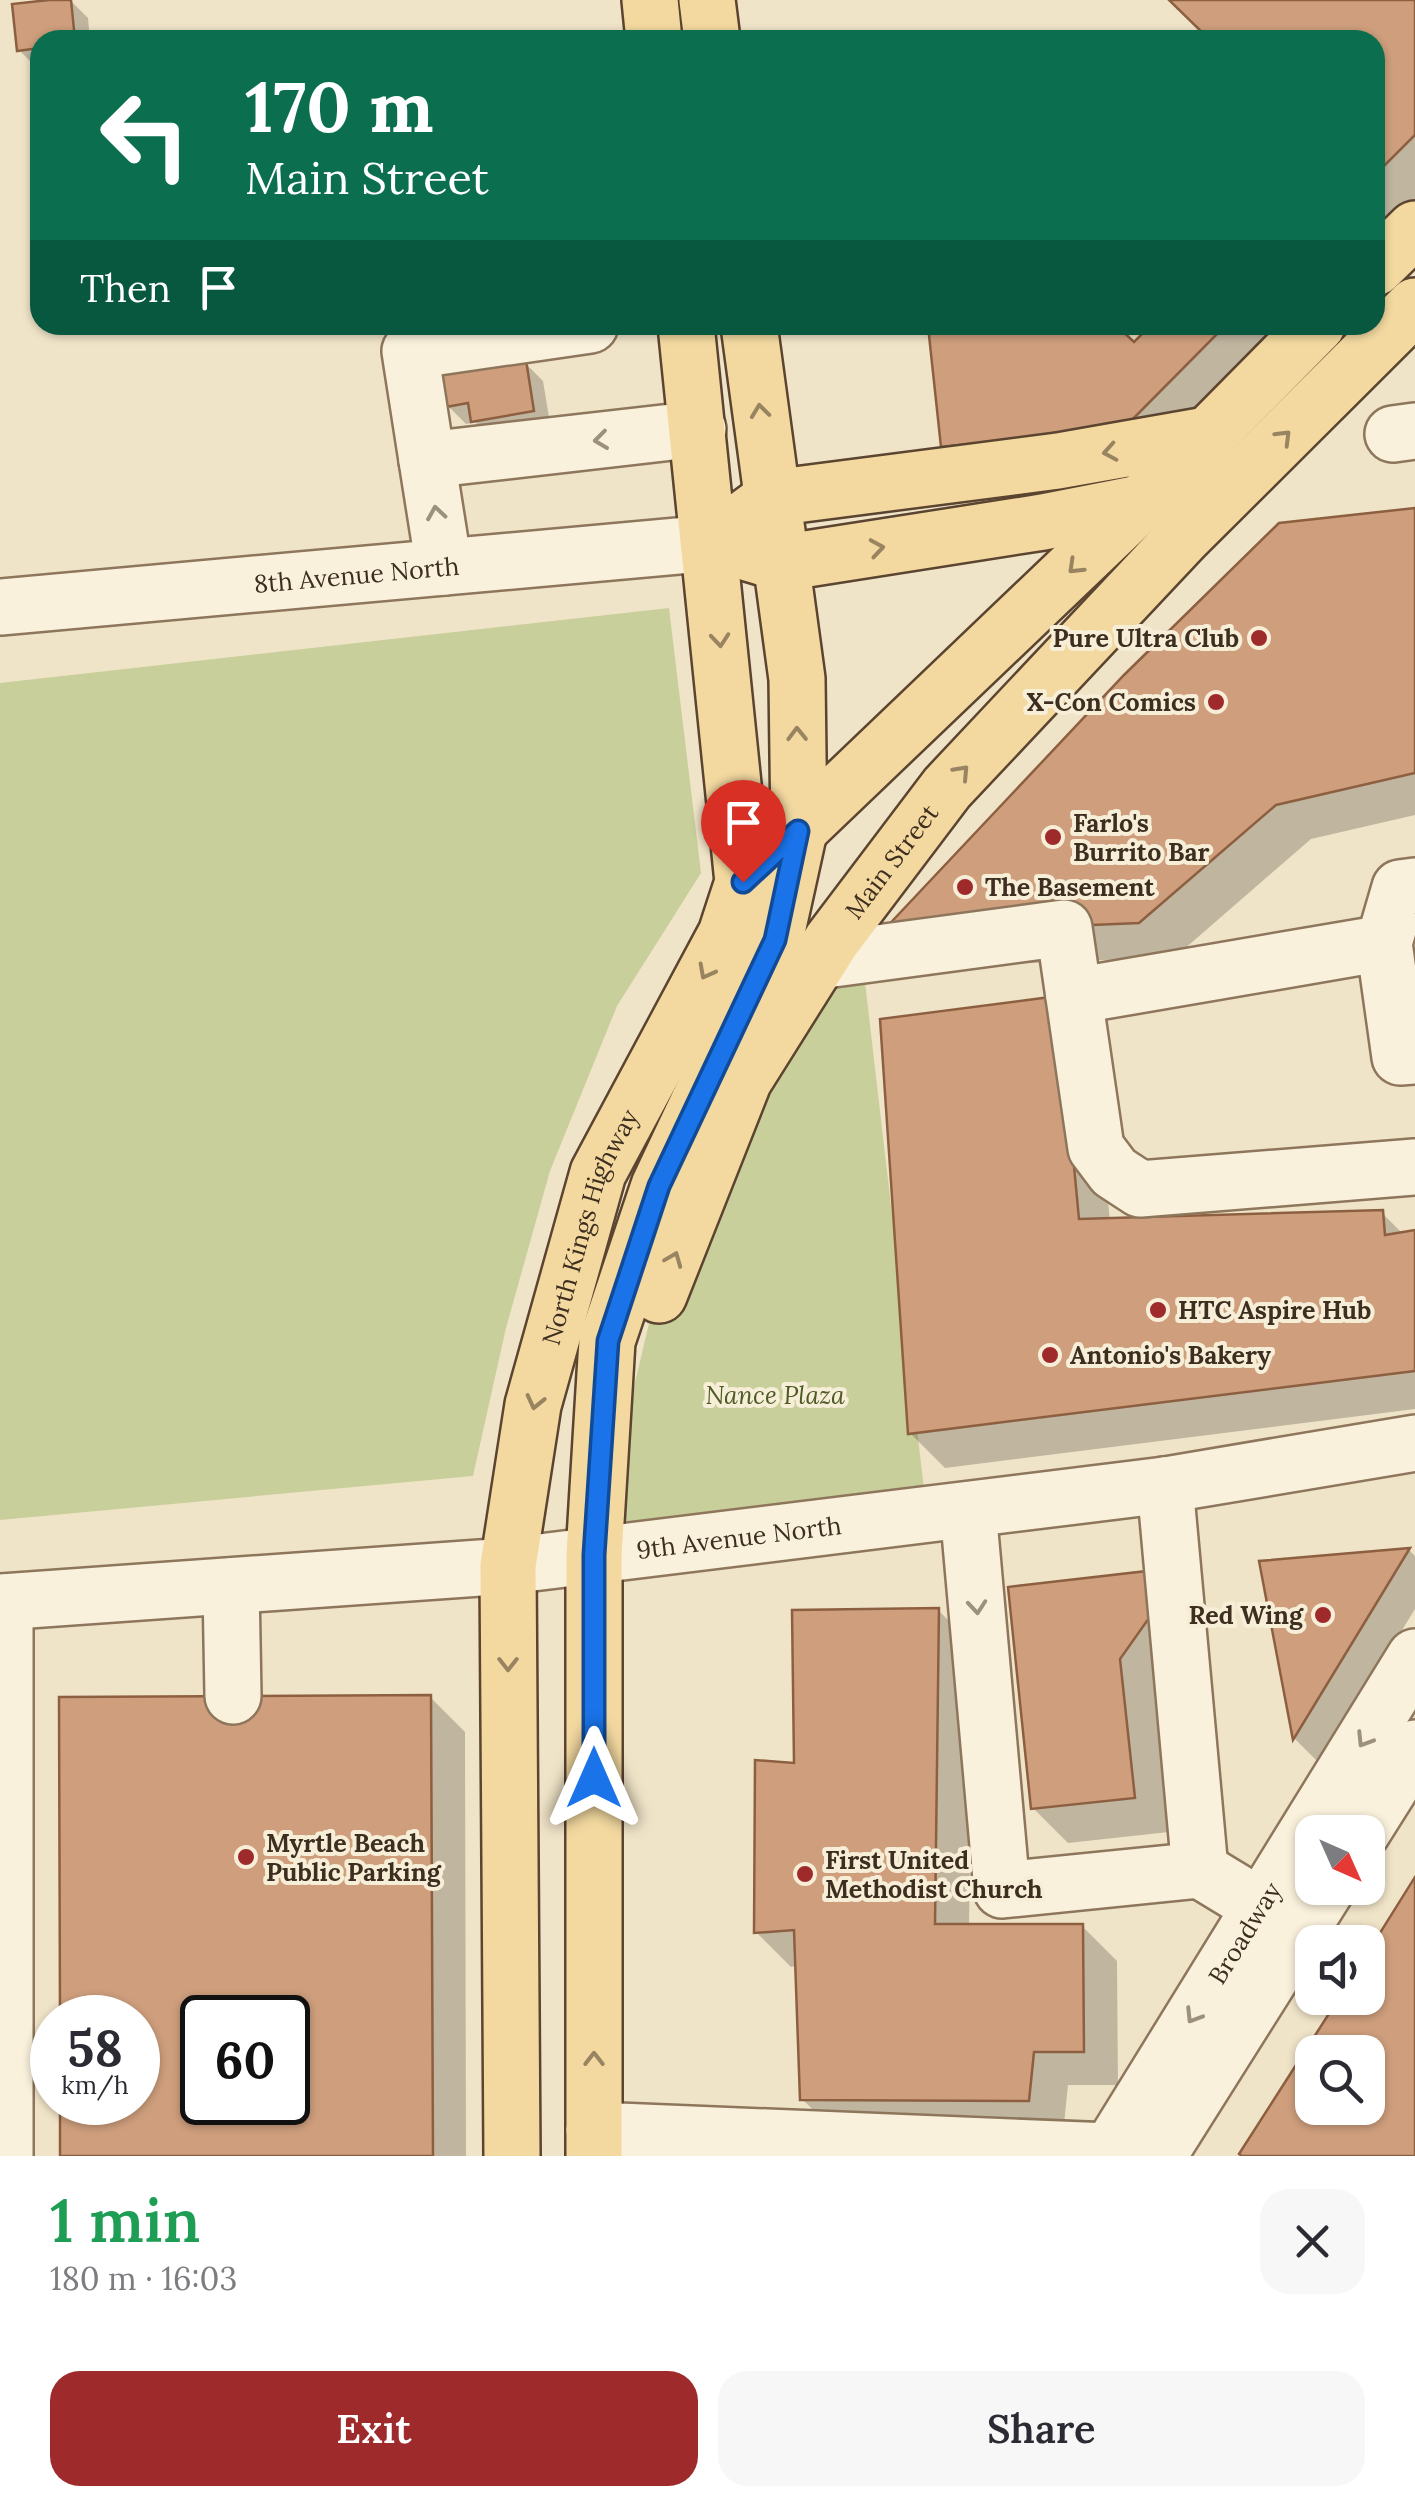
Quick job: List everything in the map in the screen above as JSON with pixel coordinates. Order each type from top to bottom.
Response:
[{"type":"main road","points":[[650,0],[653,30]]},
{"type":"main road","points":[[707,0],[711,30]]},
{"type":"main road","points":[[1385,258],[1415,229]]},
{"type":"main road","name":"Main Street","points":[[594,1555],[651,1315],[744,1080],[818,961],[947,788],[1184,536],[1415,306]]},
{"type":"main road","name":"North Kings Highway","points":[[512,2156],[508,1566],[534,1405],[598,1173],[726,934],[743,882],[687,335]]},
{"type":"main road","name":"North Kings Highway","points":[[594,2143],[594,1555],[608,1341],[659,1186],[775,940],[798,831],[796,679],[750,335]]},
{"type":"main road","points":[[743,882],[1141,504],[1307,335]]},
{"type":"main road","points":[[711,543],[772,498],[1058,461],[1206,435]]},
{"type":"main road","points":[[711,543],[781,562],[1027,525],[1141,504],[1242,478]]},
{"type":"street","points":[[444,567],[410,350],[518,335]]},
{"type":"street","points":[[427,460],[698,428]]},
{"type":"street","name":"8th Avenue North","points":[[0,608],[711,543]]},
{"type":"street","points":[[1415,886],[1400,888],[1384,942],[1400,1057],[1415,1056]]},
{"type":"street","points":[[818,961],[1064,928],[1096,1148],[1114,1172],[1140,1188],[1415,1167]]},
{"type":"street","points":[[1074,996],[1384,942]]},
{"type":"street","name":"9th Avenue North","points":[[2,1602],[508,1566],[1165,1485],[1415,1443]]},
{"type":"street","points":[[1165,1485],[1200,1870]]},
{"type":"street","points":[[968,1510],[1002,1890],[1200,1870],[1261,1906]]},
{"type":"street","points":[[231,1586],[232,1696]]},
{"type":"street","points":[[2,1602],[5,2156]]},
{"type":"street","name":"Broadway","points":[[1139,2154],[1261,1906],[1415,1657]]},
{"type":"street","points":[[1373,1815],[1415,1748]]},
{"type":"street","name":"Broadway","points":[[1139,2154],[1315,1905]]},
{"type":"street","points":[[594,2143],[1139,2154]]},
{"type":"green space","points":[[669,608],[701,873],[617,1006],[550,1171],[506,1328],[473,1476],[0,1520],[0,683]]},
{"type":"green space","name":"Nance Plaza","points":[[865,982],[927,1515],[594,1555],[651,1315],[796,996]]},
{"type":"building","points":[[71,0],[74,30],[30,30],[30,49],[17,51],[12,4]]},
{"type":"building","points":[[1169,0],[1415,0],[1415,135],[1385,165],[1385,30],[1200,30]]},
{"type":"building","points":[[929,335],[1127,335],[1134,342],[1141,335],[1216,335],[1124,428],[941,447]]},
{"type":"building","points":[[526,360],[534,411],[471,422],[468,403],[446,407],[441,374]]},
{"type":"building","points":[[1415,508],[1415,773],[1276,805],[1139,923],[880,934],[1124,675],[1279,523]]},
{"type":"building","points":[[1058,996],[1079,1219],[1383,1210],[1385,1235],[1415,1230],[1415,1371],[908,1434],[880,1019]]},
{"type":"building","points":[[1410,1548],[1293,1740],[1259,1561]]},
{"type":"building","points":[[1156,1570],[1159,1604],[1120,1659],[1135,1798],[1031,1809],[1008,1587]]},
{"type":"building","points":[[939,1608],[935,1924],[1083,1924],[1084,2052],[1034,2052],[1029,2101],[800,2100],[794,1930],[754,1933],[755,1760],[794,1763],[792,1610]]},
{"type":"building","name":"Myrtle Beach Public Parking","points":[[431,1695],[433,2156],[60,2156],[60,2125],[160,2125],[160,1995],[60,1995],[59,1697]]},
{"type":"building","points":[[1415,1877],[1415,2156],[1239,2154],[1295,2067],[1295,2125],[1385,2125],[1385,2035],[1315,2035],[1328,2015],[1385,2015],[1385,1925]]},
{"type":"place","name":"Pure Ultra Club","points":[[1259,638]]},
{"type":"place","name":"X-Con Comics","points":[[1216,702]]},
{"type":"place","name":"Farlo's Burrito Bar","points":[[1053,837]]},
{"type":"place","name":"The Basement","points":[[965,887]]},
{"type":"place","name":"HTC Aspire Hub","points":[[1158,1310]]},
{"type":"place","name":"Antonio's Bakery","points":[[1050,1355]]},
{"type":"place","name":"Red Wing","points":[[1323,1615]]},
{"type":"place","name":"Myrtle Beach Public Parking","points":[[246,1857]]},
{"type":"place","name":"First United Methodist Church","points":[[805,1874]]},
{"type":"route","points":[[594,1778],[594,1555],[608,1341],[659,1186],[775,940],[798,831],[743,882]]}]
